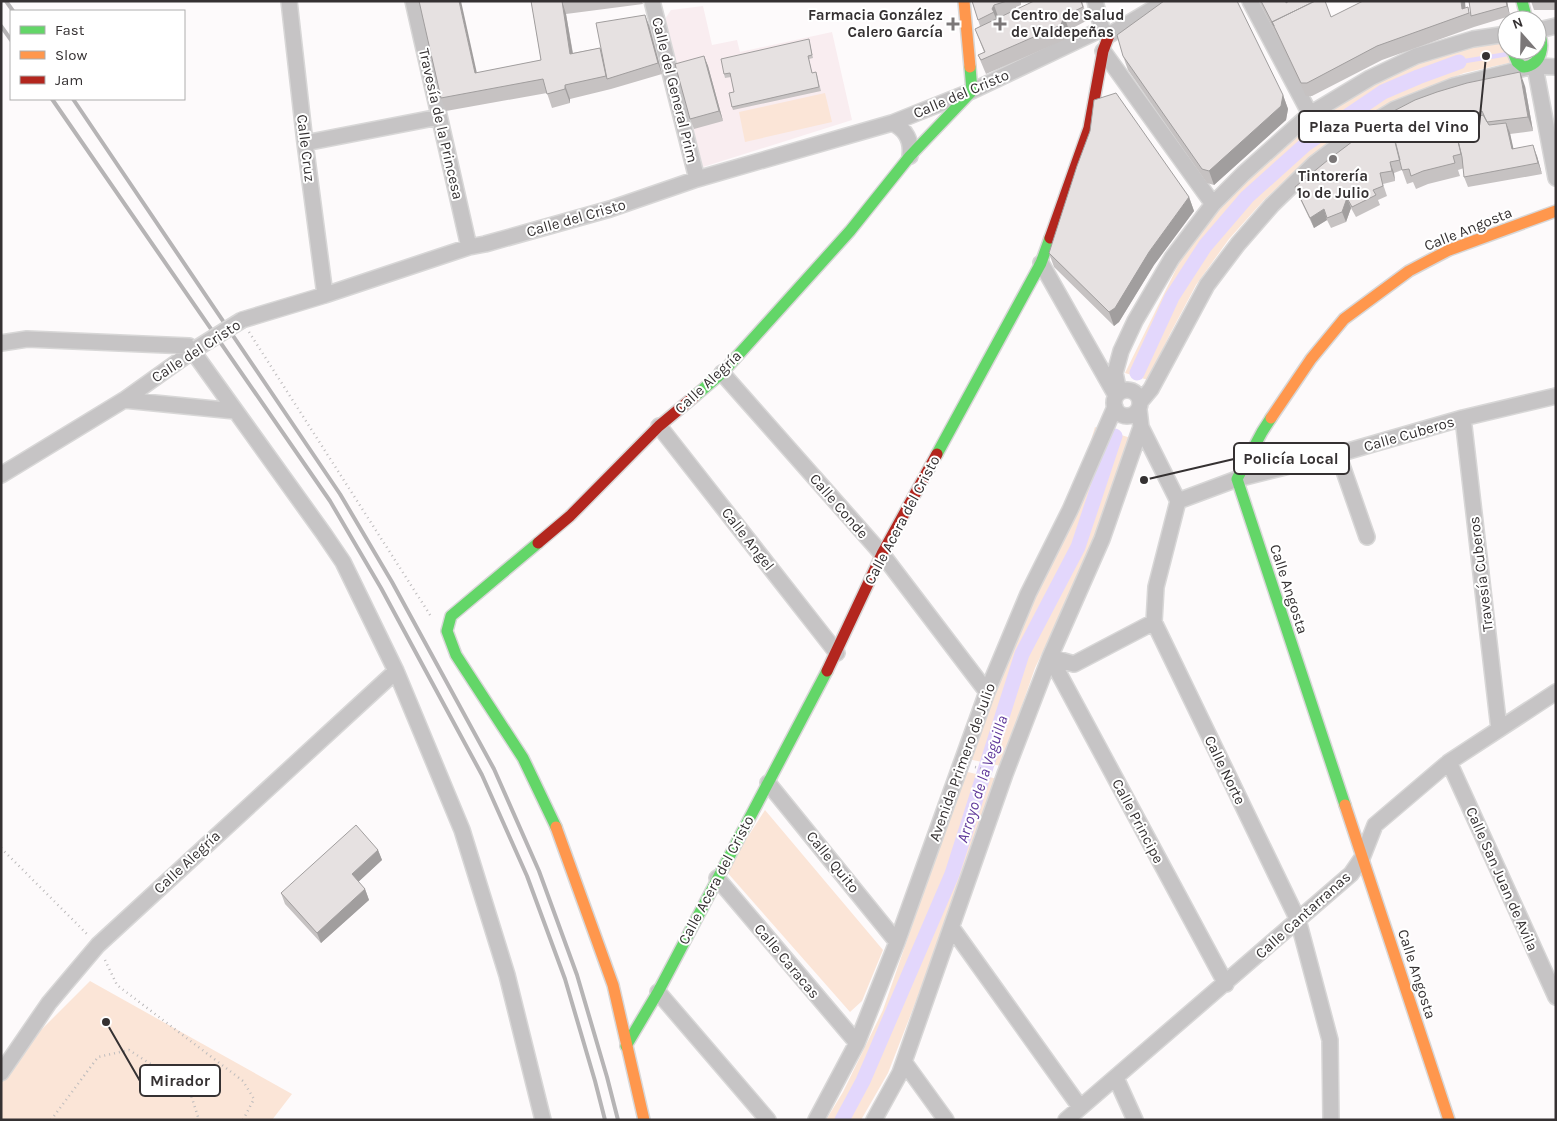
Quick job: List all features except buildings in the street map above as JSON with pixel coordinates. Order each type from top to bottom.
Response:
[{"type":"street","name":"Calle Cruz","points":[[289,1],[325,295]]},
{"type":"street","name":"Travesía de la Princesa","points":[[413,1],[438,118],[469,247]]},
{"type":"street","name":"Calle del General Prim","points":[[652,1],[697,179]]},
{"type":"street","points":[[964,1],[972,91]]},
{"type":"street","points":[[1095,1],[1105,32]]},
{"type":"street","name":"Calle del Cristo","points":[[1,475],[124,400],[195,350],[242,320],[325,295],[469,247],[610,209],[697,179],[892,123],[972,91],[1105,32],[1166,1]]},
{"type":"street","points":[[1250,1],[1310,114]]},
{"type":"street","name":"Calle Acera del Cristo","points":[[626,1046],[658,992],[837,653],[882,554],[1041,263],[1090,128],[1105,32]]},
{"type":"street","name":"Avenida Primero de Julio","points":[[816,1120],[857,1043],[898,942],[987,692],[1028,594],[1070,510],[1117,398],[1115,373],[1121,351],[1135,321],[1172,258],[1214,204],[1243,174],[1310,114],[1338,95],[1416,56],[1473,39],[1497,35]]},
{"type":"street","points":[[1547,37],[1551,51],[1547,58]]},
{"type":"street","points":[[1103,51],[1214,204]]},
{"type":"street","points":[[1517,60],[1534,67],[1556,67]]},
{"type":"street","points":[[1041,263],[1117,398],[1120,414],[1132,416],[1152,389],[1207,285],[1238,244],[1266,212],[1314,164],[1352,135],[1395,109],[1453,86],[1534,67],[1546,60]]},
{"type":"street","points":[[1534,67],[1556,178]]},
{"type":"street","name":"Calle Alegría","points":[[626,1046],[613,985],[560,835],[523,758],[456,655],[447,631],[451,616],[570,516],[659,426],[722,373],[850,231],[910,156],[972,91]]},
{"type":"street","points":[[305,143],[438,118]]},
{"type":"street","points":[[892,123],[900,127],[912,144],[910,156]]},
{"type":"street","name":"Calle Angosta","points":[[1449,1120],[1237,479],[1262,432],[1311,359],[1344,319],[1409,271],[1449,250],[1556,211]]},
{"type":"street","points":[[1,343],[27,339],[189,346],[195,350],[235,411],[344,562],[396,671],[462,830],[507,974],[543,1120]]},
{"type":"street","name":"Calle Conde","points":[[722,373],[882,554],[987,692]]},
{"type":"street","points":[[1117,398],[1128,390],[1137,393],[1142,427],[1178,501]]},
{"type":"street","name":"Calle Cuberos","points":[[1178,501],[1237,479],[1338,454],[1463,418],[1556,396]]},
{"type":"street","points":[[124,400],[235,411]]},
{"type":"street","name":"Travesía Cuberos","points":[[1463,418],[1499,729]]},
{"type":"street","name":"Calle Angel","points":[[659,426],[837,653]]},
{"type":"street","points":[[874,1120],[900,1073],[1005,774],[1050,657],[1102,540],[1142,427]]},
{"type":"street","points":[[1338,454],[1367,537]]},
{"type":"street","name":"Calle Norte","points":[[1178,501],[1156,587],[1154,622],[1298,920],[1330,1040],[1331,1120]]},
{"type":"street","points":[[1050,657],[1074,664],[1154,622]]},
{"type":"street","name":"Calle Principe","points":[[1050,657],[1226,984]]},
{"type":"street","name":"Calle Alegría","points":[[1,1073],[49,1003],[98,945],[396,671]]},
{"type":"street","name":"Calle Cantarranas","points":[[1066,1120],[1226,984],[1351,874],[1362,858],[1375,825],[1449,762],[1556,692]]},
{"type":"street","name":"Calle San Juan de Avila","points":[[1449,762],[1556,997]]},
{"type":"street","name":"Calle Quito","points":[[768,783],[898,942]]},
{"type":"street","name":"Calle Caracas","points":[[717,878],[857,1043]]},
{"type":"street","points":[[952,928],[1080,1107]]},
{"type":"street","points":[[658,992],[768,1120]]},
{"type":"street","points":[[626,1046],[644,1120]]},
{"type":"street","points":[[904,1062],[946,1120]]},
{"type":"street","points":[[1116,1078],[1135,1120]]},
{"type":"path","points":[[242,320],[435,622]]},
{"type":"path","points":[[961,764],[1005,774]]},
{"type":"path","points":[[1,848],[98,945],[117,985],[243,1081],[254,1099],[243,1120]]},
{"type":"path","points":[[51,1120],[98,1057],[129,1050],[189,1089],[199,1120]]},
{"type":"shaded area","points":[[703,6],[712,45],[737,40],[740,52],[832,32],[852,120],[703,167],[665,19],[671,10]]},
{"type":"shaded area","points":[[1497,42],[1497,60],[1512,60],[1513,62],[1464,73],[1419,91],[1362,120],[1310,157],[1264,200],[1229,239],[1196,285],[1148,380],[1125,373],[1185,251],[1217,208],[1293,137],[1342,102],[1402,70],[1445,53]]},
{"type":"shaded area","points":[[825,93],[832,122],[745,142],[739,112]]},
{"type":"shaded area","points":[[1095,427],[1131,438],[1098,534],[1035,668],[1001,766],[968,759],[1007,658],[1070,510]]},
{"type":"shaded area","points":[[959,770],[1002,780],[888,1073],[861,1120],[826,1120],[843,1092],[883,1010],[936,856]]},
{"type":"shaded area","points":[[765,810],[883,950],[862,1001],[850,1012],[726,871]]},
{"type":"shaded area","points":[[90,981],[292,1094],[272,1120],[1,1120],[1,1077],[7,1064]]},
{"type":"waterway","name":"Arroyo de la Veguilla","points":[[1459,62],[1497,56]]},
{"type":"waterway","name":"Arroyo de la Veguilla","points":[[1137,373],[1172,297],[1205,246],[1247,197],[1306,144],[1383,92],[1459,62]]},
{"type":"waterway","name":"Arroyo de la Veguilla","points":[[842,1120],[863,1081],[952,874],[1022,654],[1078,547],[1115,436]]},
{"type":"railway","points":[[6,1],[12,10]]},
{"type":"railway","points":[[1,26],[10,39]]},
{"type":"railway","points":[[53,100],[330,501],[381,588],[482,775],[527,876],[565,979],[605,1120]]},
{"type":"railway","points":[[74,100],[340,494],[392,582],[494,769],[539,871],[577,975],[618,1120]]},
{"type":"traffic: fast","points":[[1522,1],[1524,10]]},
{"type":"traffic: fast","points":[[1516,60],[1523,67],[1529,66],[1537,60]]},
{"type":"traffic: fast","points":[[695,396],[722,373],[850,231],[910,156],[972,91],[970,67]]},
{"type":"traffic: fast","points":[[937,454],[1041,263],[1050,238]]},
{"type":"traffic: fast","points":[[1271,418],[1237,479],[1345,805]]},
{"type":"traffic: fast","points":[[538,543],[451,616],[447,631],[456,655],[523,758],[556,827]]},
{"type":"traffic: fast","points":[[626,1046],[658,992],[827,671]]},
{"type":"traffic: slow","points":[[964,1],[970,67]]},
{"type":"traffic: slow","points":[[1271,418],[1311,359],[1344,319],[1409,271],[1449,250],[1556,211]]},
{"type":"traffic: slow","points":[[1345,805],[1449,1120]]},
{"type":"traffic: slow","points":[[556,827],[613,985],[644,1120]]},
{"type":"traffic: jam","points":[[1050,238],[1089,128],[1103,51],[1109,35]]},
{"type":"traffic: jam","points":[[538,543],[570,516],[659,426],[695,396]]},
{"type":"traffic: jam","points":[[827,671],[882,554],[937,454]]},
{"type":"place","name":"Farmacia González Calero García","points":[[953,24]]},
{"type":"place","name":"Centro de Salud de Valdepeñas","points":[[1000,24]]},
{"type":"place","name":"Plaza Puerta del Vino","points":[[1486,56]]},
{"type":"place","name":"Tintorería 1º de Julio","points":[[1333,159]]},
{"type":"place","name":"Policía Local","points":[[1144,480]]},
{"type":"place","name":"Mirador","points":[[106,1022]]}]
